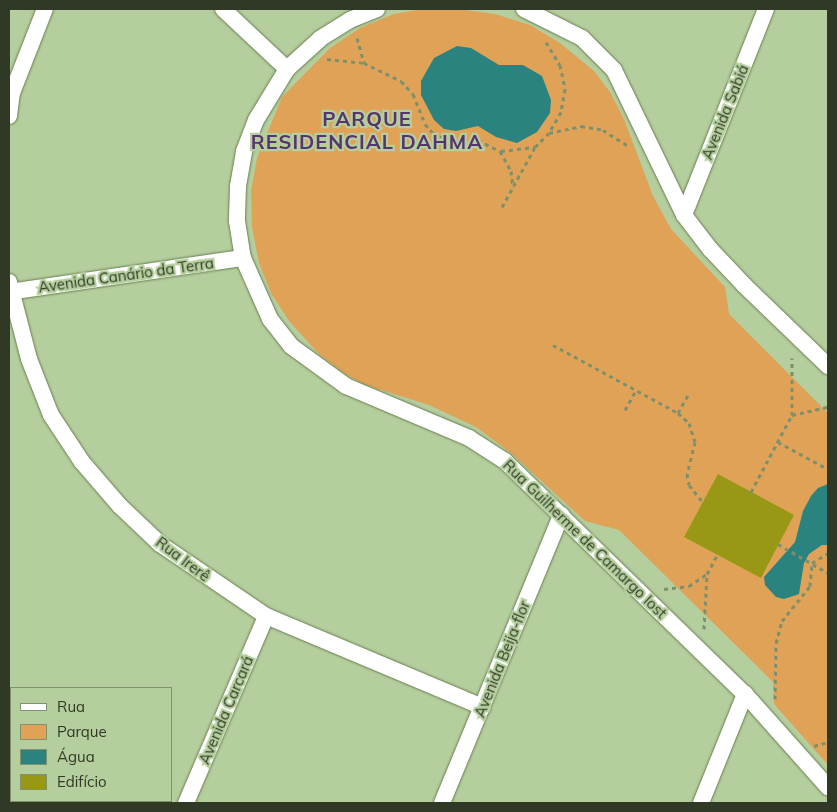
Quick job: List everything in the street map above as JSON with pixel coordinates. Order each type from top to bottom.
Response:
[{"type":"street","points":[[9,116],[12,93],[45,9]]},
{"type":"street","points":[[223,9],[288,69]]},
{"type":"street","name":"Rua Guilherme de Camargo Iost","points":[[377,9],[350,20],[320,39],[288,69],[256,120],[244,152],[238,186],[237,221],[242,258],[270,319],[291,346],[317,368],[346,386],[469,438],[505,461],[745,694],[828,787]]},
{"type":"street","points":[[524,9],[582,38],[614,70],[684,215],[710,249],[744,285],[828,366]]},
{"type":"street","name":"Avenida Sabiá","points":[[684,215],[766,9]]},
{"type":"street","name":"Avenida Canário da Terra","points":[[9,289],[242,258]]},
{"type":"street","name":"Rua Irerê","points":[[9,289],[29,360],[51,415],[82,462],[120,506],[160,544],[266,616],[483,707]]},
{"type":"street","name":"Avenida Beija-flor","points":[[442,803],[561,515]]},
{"type":"street","name":"Avenida Carcará","points":[[186,803],[266,616]]},
{"type":"street","points":[[701,803],[745,694]]},
{"type":"path","points":[[502,207],[535,148],[549,133],[561,112],[565,89],[560,65],[542,38]]},
{"type":"path","points":[[364,63],[408,87],[425,124],[433,133],[453,141],[478,140],[500,151],[535,148]]},
{"type":"path","points":[[549,133],[581,126],[603,130],[636,152]]},
{"type":"path","points":[[500,151],[511,172],[513,187]]},
{"type":"path","points":[[553,345],[678,413],[694,432],[689,486],[703,502]]},
{"type":"path","points":[[751,492],[792,415],[792,353]]},
{"type":"path","points":[[625,410],[636,390]]},
{"type":"path","points":[[678,413],[688,395]]},
{"type":"path","points":[[792,415],[828,407]]},
{"type":"path","points":[[778,442],[828,469]]},
{"type":"path","points":[[778,544],[828,573]]},
{"type":"path","points":[[812,563],[828,553]]},
{"type":"path","points":[[708,658],[703,602],[707,574],[717,555]]},
{"type":"path","points":[[772,723],[776,643],[782,621],[810,586],[812,563]]},
{"type":"path","points":[[638,589],[655,591],[690,586],[707,574]]},
{"type":"green space","points":[[422,9],[458,9],[495,14],[530,25],[560,43],[594,71],[610,92],[624,119],[653,196],[671,229],[725,287],[729,314],[828,413],[828,765],[774,704],[773,682],[619,530],[585,521],[511,453],[476,427],[429,405],[365,385],[345,374],[319,354],[289,321],[271,293],[259,263],[252,228],[251,191],[257,158],[282,97],[330,48],[360,28],[394,14]]},
{"type":"water","points":[[457,46],[471,48],[499,65],[523,65],[542,76],[551,100],[550,113],[537,132],[517,143],[496,137],[478,126],[456,131],[444,129],[434,120],[421,95],[421,81],[434,58]]},
{"type":"water","points":[[828,484],[828,545],[822,545],[809,554],[804,563],[799,594],[784,599],[776,597],[765,585],[764,577],[795,542],[803,511],[811,496],[818,488]]},
{"type":"building","points":[[718,474],[794,515],[761,578],[684,537]]},
{"type":"district","name":"PARQUE RESIDENCIAL DAHMA","points":[[367,130]]}]
